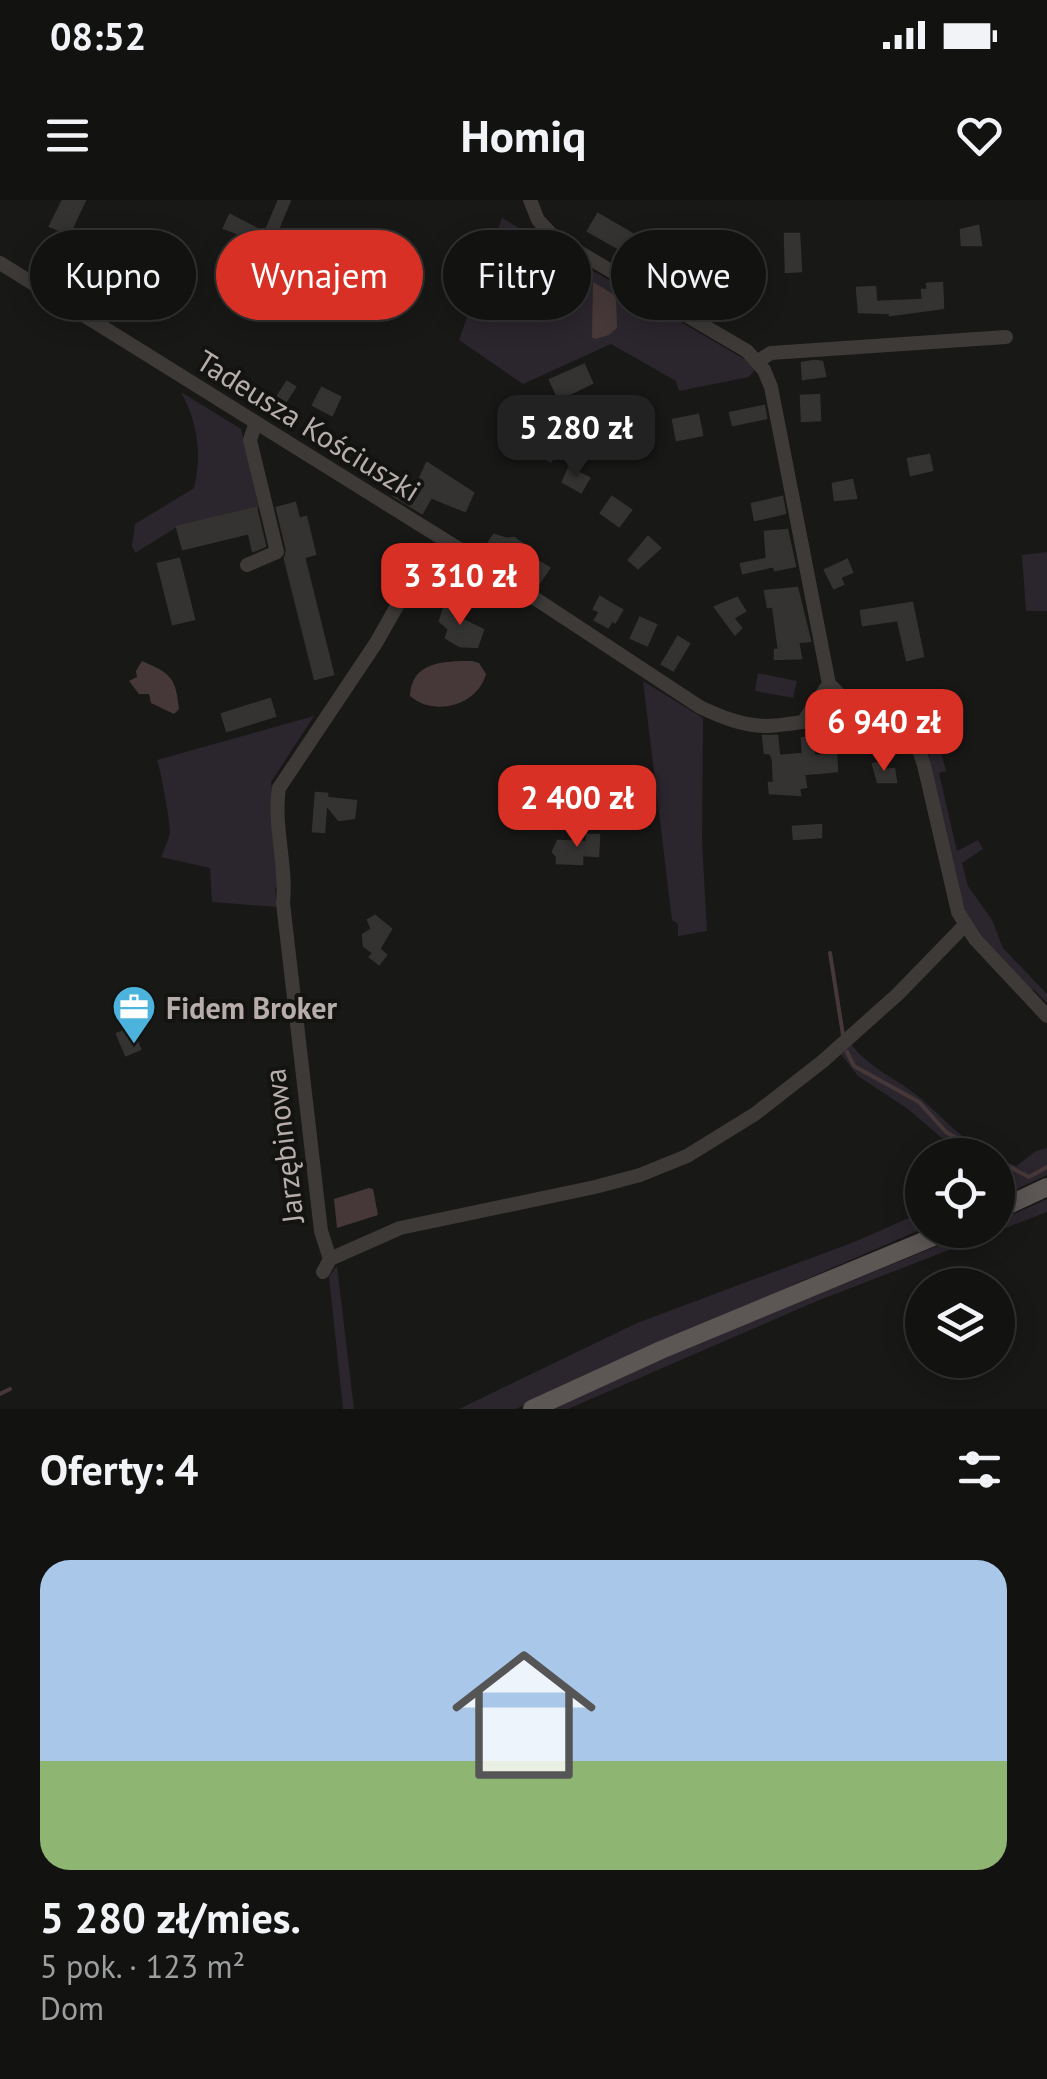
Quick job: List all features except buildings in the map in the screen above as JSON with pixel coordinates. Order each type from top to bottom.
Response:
[{"type":"main road","points":[[1015,1202],[1047,1186]]},
{"type":"main road","points":[[532,1409],[660,1350],[906,1248]]},
{"type":"street","points":[[530,200],[538,220],[555,238],[758,361],[771,387],[829,684],[803,722]]},
{"type":"street","name":"Tadeusza Kościuszki","points":[[0,263],[453,546],[709,712],[754,725],[860,716],[893,721],[906,729],[918,744],[952,891],[966,925]]},
{"type":"street","points":[[758,361],[771,353],[1006,337]]},
{"type":"street","points":[[247,565],[277,552],[250,440],[255,425]]},
{"type":"street","name":"Jarzębinowa","points":[[453,546],[410,583],[376,644],[279,788],[276,807],[285,878],[285,922],[326,1265],[400,1228],[595,1187],[640,1175],[686,1156],[755,1114],[838,1049],[966,925]]},
{"type":"street","name":"Tadeusza Kościuszki","points":[[829,684],[860,716]]},
{"type":"street","points":[[966,925],[1047,1016]]},
{"type":"shaded area","points":[[502,218],[523,230],[498,230]]},
{"type":"shaded area","points":[[591,270],[611,281],[611,320],[677,320],[746,360],[755,370],[749,377],[679,391],[676,381],[611,344],[523,384],[459,340],[466,320],[591,320]]},
{"type":"shaded area","points":[[593,282],[611,293],[611,320],[617,320],[617,328],[609,335],[592,337]]},
{"type":"shaded area","points":[[181,392],[241,429],[259,508],[177,527],[135,553],[135,524],[194,488],[197,439]]},
{"type":"shaded area","points":[[1047,552],[1047,611],[1026,611],[1022,555]]},
{"type":"shaded area","points":[[142,661],[170,678],[179,709],[174,714],[151,703],[149,694],[139,694],[129,681],[137,677]]},
{"type":"shaded area","points":[[440,663],[479,663],[486,674],[474,694],[464,701],[431,706],[410,696],[422,670]]},
{"type":"shaded area","points":[[758,673],[797,681],[793,698],[755,691]]},
{"type":"shaded area","points":[[643,681],[703,718],[702,842],[707,931],[678,936],[678,924],[672,920]]},
{"type":"shaded area","points":[[314,716],[271,782],[282,874],[275,889],[277,907],[212,902],[210,868],[161,857],[170,828],[157,760]]},
{"type":"shaded area","points":[[935,743],[946,771],[939,773],[957,851],[978,840],[983,849],[962,863],[968,886],[992,920],[1003,948],[1047,994],[1047,1003],[1033,989],[1030,991],[974,929],[963,906],[930,761],[928,748]]},
{"type":"shaded area","points":[[851,1044],[965,1138],[942,1138],[908,1109],[858,1076],[840,1053]]},
{"type":"shaded area","points":[[1047,1148],[1047,1175],[1015,1190],[1015,1166]]},
{"type":"shaded area","points":[[373,1189],[378,1215],[337,1228],[334,1199]]},
{"type":"shaded area","points":[[1047,1199],[1047,1212],[1015,1224],[1015,1213]]},
{"type":"shaded area","points":[[905,1220],[905,1236],[516,1409],[459,1409],[637,1323]]},
{"type":"shaded area","points":[[932,1248],[954,1248],[817,1301],[568,1409],[553,1409],[685,1349]]},
{"type":"shaded area","points":[[337,1266],[354,1409],[343,1409],[329,1277]]},
{"type":"waterway","points":[[830,953],[843,1035]]},
{"type":"waterway","points":[[847,1052],[854,1066],[919,1102],[956,1138]]},
{"type":"waterway","points":[[1015,1170],[1029,1177],[1047,1167]]},
{"type":"waterway","points":[[0,1394],[10,1389]]},
{"type":"place","name":"Fidem Broker","points":[[134,1045]]}]
